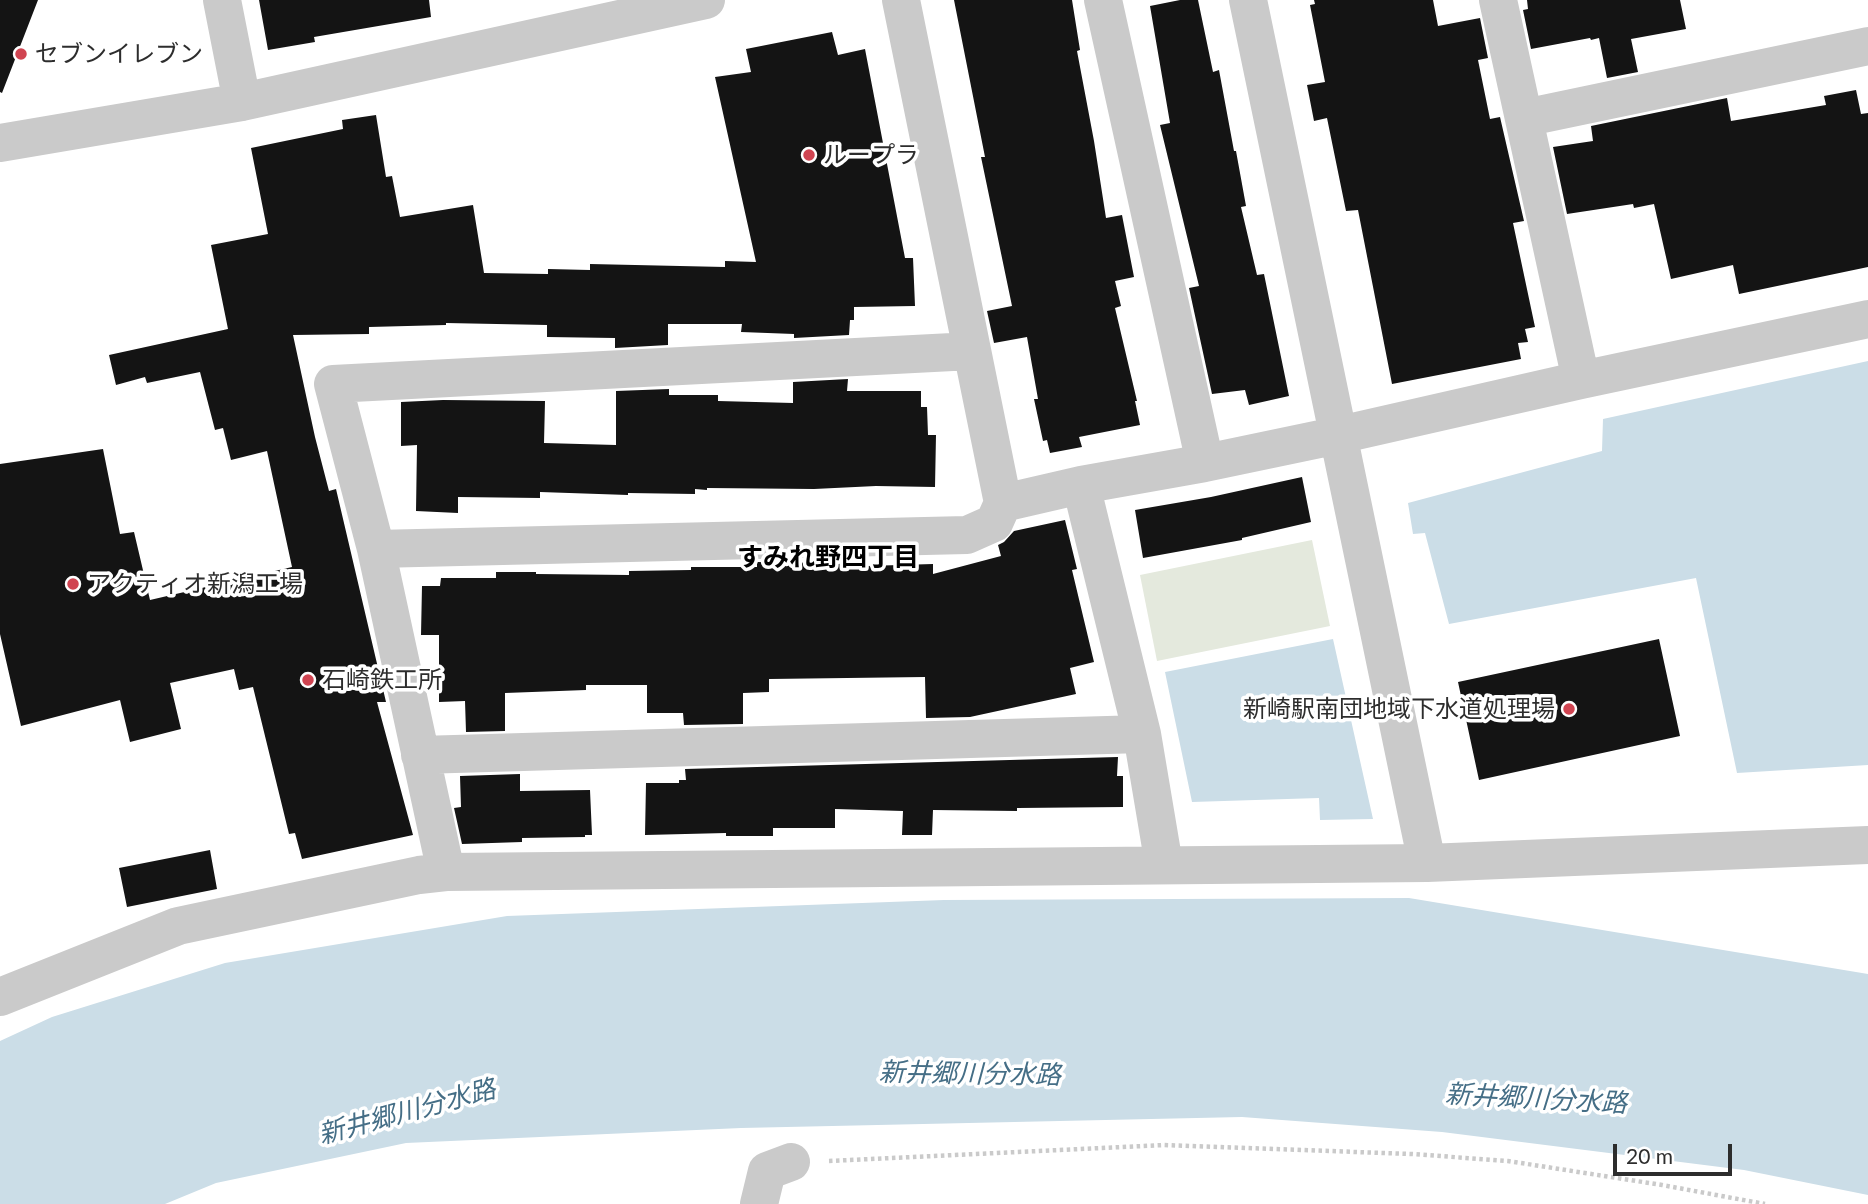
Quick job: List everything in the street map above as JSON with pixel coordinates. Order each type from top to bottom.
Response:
[{"type":"street","points":[[222,0],[242,102]]},
{"type":"street","points":[[0,143],[242,102],[706,0]]},
{"type":"street","points":[[376,550],[967,535],[993,523],[1003,503],[901,0]]},
{"type":"street","points":[[1103,0],[1205,463]]},
{"type":"street","points":[[1248,0],[1427,863]]},
{"type":"street","points":[[1498,0],[1581,380]]},
{"type":"street","points":[[1524,118],[1868,46]]},
{"type":"street","points":[[1003,503],[1081,485],[1339,435],[1868,319]]},
{"type":"street","points":[[446,872],[376,550],[332,384],[972,351]]},
{"type":"street","points":[[1081,485],[1142,734],[1164,865]]},
{"type":"street","points":[[421,755],[1142,734]]},
{"type":"street","points":[[0,997],[178,926],[446,872],[1427,863],[1868,845]]},
{"type":"street","points":[[760,1204],[767,1171],[791,1162]]},
{"type":"path","points":[[791,1162],[1164,1145],[1412,1154],[1508,1161],[1765,1204]]},
{"type":"shaded area","points":[[1312,540],[1330,626],[1157,661],[1140,575]]},
{"type":"water","points":[[1868,361],[1868,765],[1737,773],[1696,578],[1449,624],[1425,533],[1413,534],[1408,503],[1602,451],[1603,419]]},
{"type":"water","points":[[1333,639],[1373,819],[1320,820],[1319,798],[1192,802],[1165,672]]},
{"type":"water","name":"新井郷川分水路","points":[[1409,898],[1868,974],[1868,1195],[1744,1170],[1442,1132],[1242,1117],[741,1128],[406,1143],[216,1183],[165,1204],[0,1204],[0,1041],[52,1017],[225,963],[507,916],[944,900]]},
{"type":"building","points":[[0,0],[38,0],[2,93],[0,92]]},
{"type":"building","points":[[259,0],[429,0],[431,17],[314,37],[315,42],[268,50]]},
{"type":"building","points":[[954,0],[1072,0],[1080,50],[1077,51],[1106,218],[1122,215],[1134,277],[1115,281],[1121,306],[1115,308],[1140,425],[1079,437],[1082,447],[1050,453],[1047,440],[1043,441],[1034,399],[1038,399],[1027,337],[994,343],[987,311],[1012,306],[981,157],[985,157]]},
{"type":"building","points":[[1180,0],[1198,0],[1213,72],[1219,70],[1246,206],[1241,207],[1257,275],[1264,274],[1289,396],[1249,405],[1245,390],[1212,394],[1189,288],[1199,286],[1160,125],[1170,123],[1150,6]]},
{"type":"building","points":[[1314,0],[1433,0],[1438,26],[1480,18],[1488,58],[1478,60],[1490,119],[1500,117],[1524,221],[1513,223],[1535,327],[1525,329],[1528,342],[1518,343],[1521,359],[1392,384],[1358,210],[1346,211],[1327,118],[1314,121],[1307,85],[1325,82],[1310,5],[1315,4]]},
{"type":"building","points":[[1527,0],[1680,0],[1686,29],[1631,39],[1638,72],[1607,78],[1599,38],[1531,49],[1523,10],[1528,9]]},
{"type":"building","points":[[832,32],[838,55],[865,49],[905,258],[913,258],[915,306],[854,307],[854,320],[850,320],[849,335],[794,338],[794,334],[741,332],[742,324],[668,324],[668,345],[615,348],[615,338],[547,337],[547,325],[446,323],[369,327],[369,334],[293,335],[329,491],[336,489],[386,702],[377,702],[413,835],[302,859],[295,833],[289,834],[253,687],[239,690],[234,669],[170,683],[181,729],[130,742],[120,700],[21,726],[0,634],[0,464],[103,449],[120,534],[134,532],[150,600],[292,567],[267,451],[231,460],[223,428],[215,430],[200,372],[147,383],[145,377],[116,385],[109,355],[228,329],[211,245],[268,234],[251,148],[343,129],[342,120],[376,115],[386,177],[392,176],[400,217],[473,205],[484,273],[548,274],[548,269],[590,270],[590,264],[725,267],[725,261],[756,262],[715,77],[751,72],[746,49]]},
{"type":"building","points":[[1856,90],[1861,114],[1868,113],[1868,267],[1739,294],[1733,265],[1671,279],[1654,204],[1634,208],[1633,204],[1567,214],[1553,147],[1593,141],[1591,126],[1727,98],[1731,121],[1826,105],[1824,96]]},
{"type":"building","points":[[848,379],[847,391],[921,391],[921,407],[927,407],[928,435],[936,435],[935,487],[707,488],[695,489],[695,494],[628,495],[540,492],[540,498],[458,497],[458,513],[416,511],[417,445],[401,446],[401,402],[545,401],[544,443],[616,445],[616,391],[669,389],[669,395],[718,395],[718,401],[793,403],[793,382]]},
{"type":"building","points":[[1302,477],[1311,522],[1242,540],[1143,558],[1135,510]]},
{"type":"building","points":[[1065,520],[1077,569],[1072,570],[1094,662],[1070,668],[1076,694],[970,717],[926,718],[925,677],[769,679],[769,692],[743,693],[743,724],[684,725],[683,713],[647,713],[647,685],[586,685],[586,690],[505,693],[505,731],[466,732],[465,701],[439,702],[439,635],[421,635],[422,586],[440,586],[441,578],[496,578],[496,572],[629,575],[629,571],[691,570],[691,567],[757,567],[757,562],[833,563],[834,560],[866,559],[866,566],[933,564],[933,574],[1001,556],[998,545],[1014,531]]},
{"type":"building","name":"新崎駅南団地域下水道処理場","points":[[1659,639],[1680,736],[1479,780],[1458,682]]},
{"type":"building","points":[[1118,757],[1117,776],[1123,776],[1123,807],[1017,808],[1017,811],[933,810],[932,835],[902,835],[903,811],[835,809],[835,828],[773,828],[773,836],[726,836],[726,833],[645,835],[646,783],[679,783],[679,780],[686,780],[685,769]]},
{"type":"building","points":[[520,774],[520,791],[590,790],[592,835],[522,838],[522,842],[462,844],[454,808],[461,807],[460,776]]},
{"type":"building","points":[[210,850],[217,889],[127,907],[119,868]]},
{"type":"place","name":"セブンイレブン","points":[[21,54]]},
{"type":"place","name":"ループラ","points":[[809,155]]},
{"type":"place","name":"アクティオ新潟工場","points":[[73,584]]},
{"type":"place","name":"石崎鉄工所","points":[[308,680]]},
{"type":"place","name":"新崎駅南団地域下水道処理場","points":[[1569,709]]},
{"type":"district","name":"すみれ野四丁目","points":[[828,558]]}]
